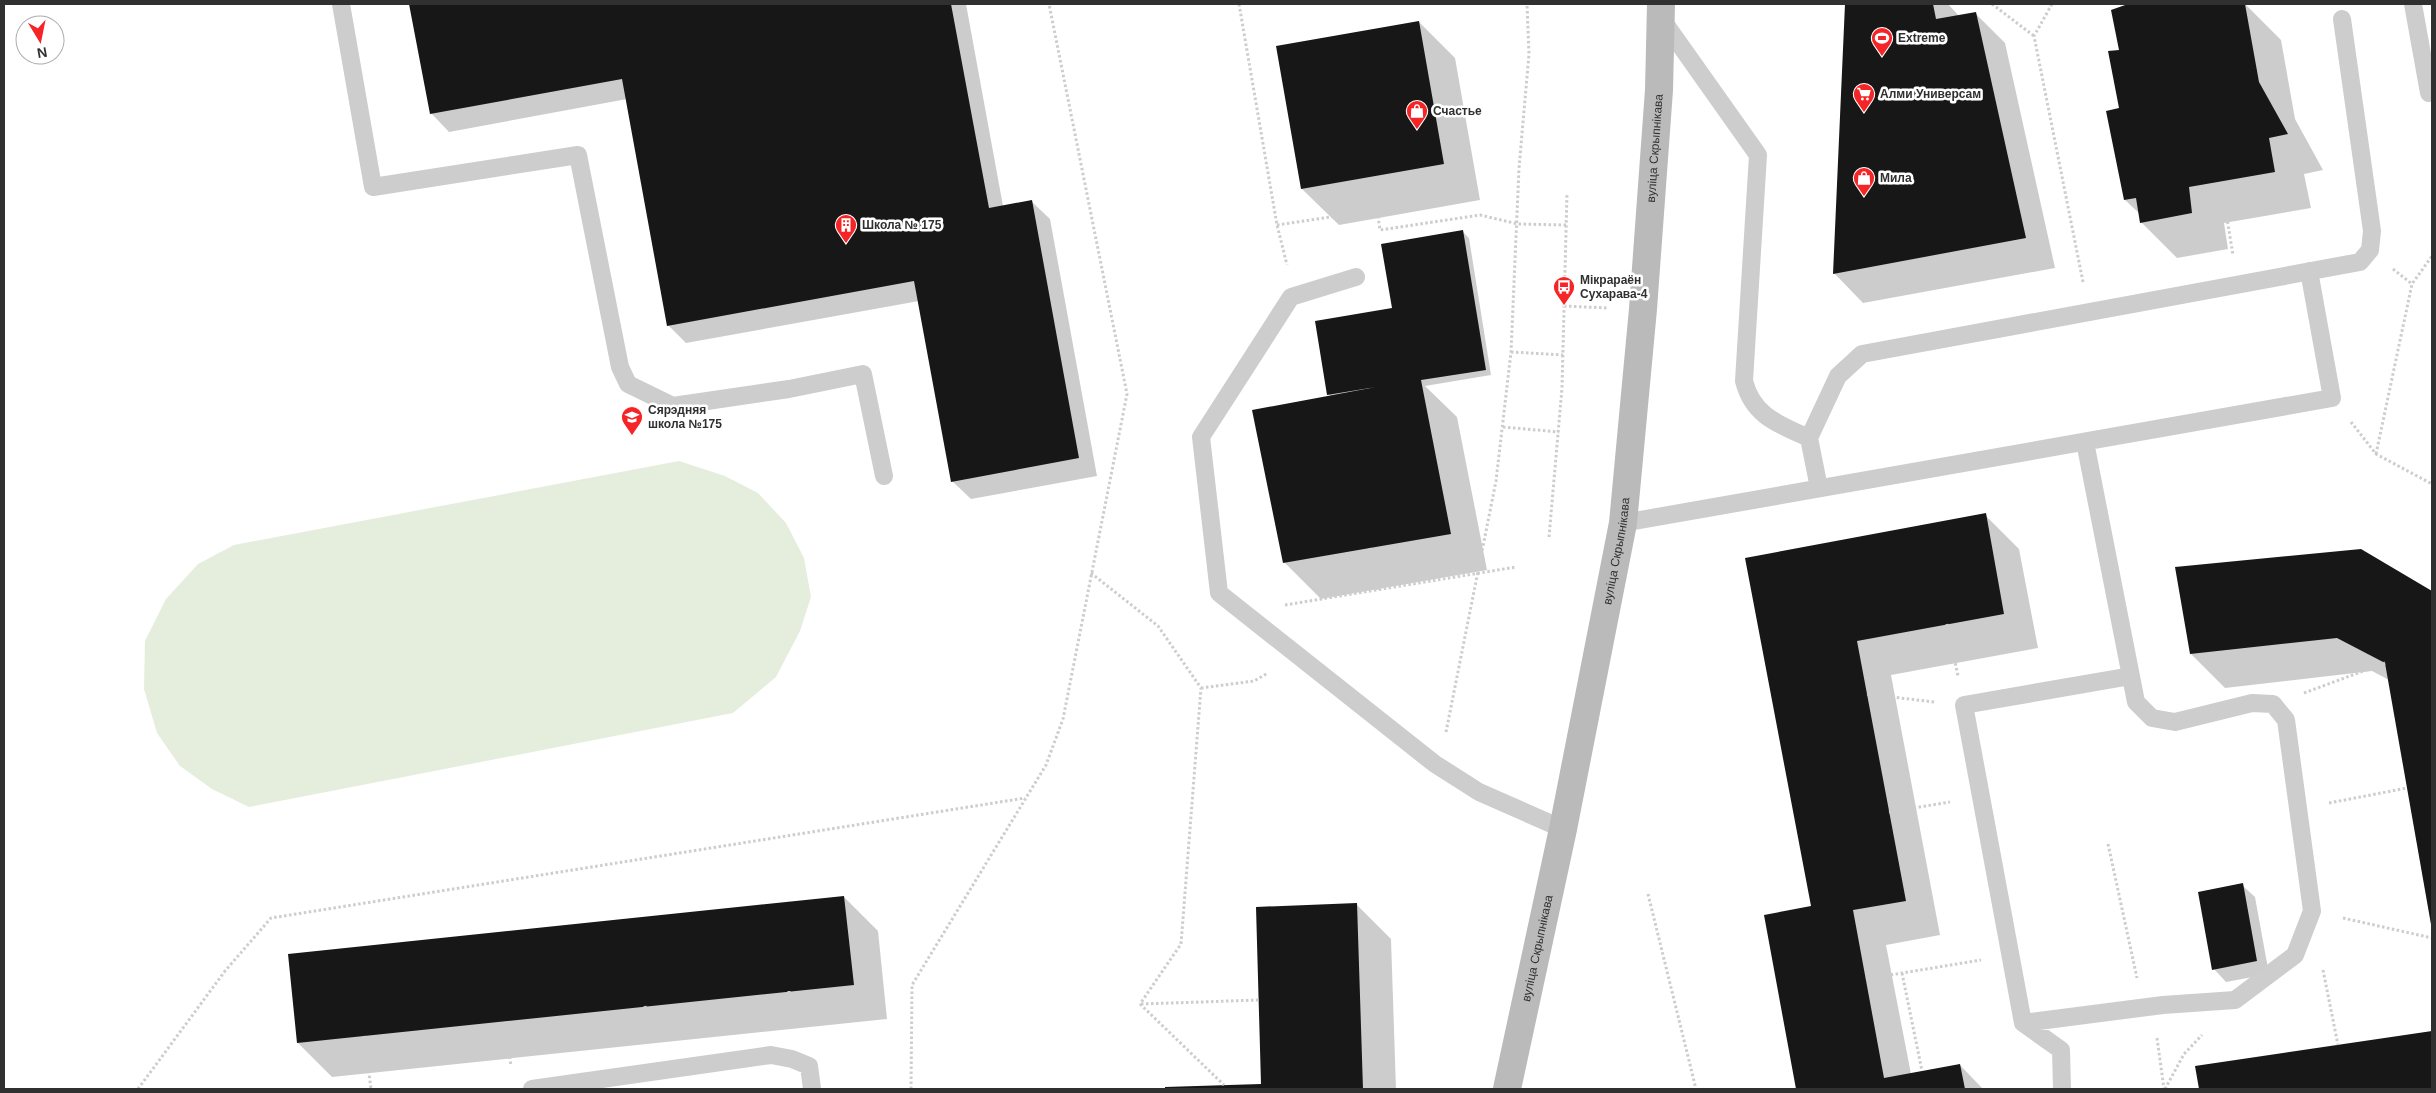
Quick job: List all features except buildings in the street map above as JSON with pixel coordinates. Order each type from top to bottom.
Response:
[{"type":"main road","name":"вуліца Скрыпнікава","points":[[1507,1089],[1563,829],[1623,523],[1643,309],[1659,90],[1661,11]]},
{"type":"lane","points":[[341,4],[373,187],[578,154],[620,367],[628,384],[673,406],[789,389],[863,374],[884,476]]},
{"type":"lane","points":[[2413,4],[2429,93]]},
{"type":"lane","points":[[1661,11],[1758,155],[1744,381],[1748,398],[1774,422],[1809,438]]},
{"type":"lane","points":[[1819,488],[1809,438],[1838,376],[1862,354],[2360,262],[2370,250],[2372,231],[2342,19]]},
{"type":"lane","points":[[1623,523],[2332,398],[2309,271]]},
{"type":"lane","points":[[1356,277],[1291,297],[1200,437],[1219,593],[1435,764],[1479,792],[1563,829]]},
{"type":"lane","points":[[2023,1023],[2143,1008],[2235,1000],[2295,955],[2312,912],[2286,720],[2272,704],[2252,703],[2175,722],[2152,718],[2136,702],[2085,442]]},
{"type":"lane","points":[[2062,1089],[2061,1050],[2023,1023],[1964,705],[2130,676]]},
{"type":"lane","points":[[532,1089],[771,1055],[792,1059],[809,1066],[812,1089]]},
{"type":"path","points":[[911,1089],[912,985],[1046,765],[1063,719],[1127,394],[1049,4]]},
{"type":"path","points":[[1239,4],[1277,225],[1287,265]]},
{"type":"path","points":[[1446,733],[1496,481],[1512,352],[1519,168],[1529,54],[1527,4]]},
{"type":"path","points":[[1992,4],[2034,36]]},
{"type":"path","points":[[2052,4],[2034,36],[2088,312]]},
{"type":"path","points":[[1378,176],[1377,210],[1380,230],[1480,214],[1518,224],[1566,225]]},
{"type":"path","points":[[2221,182],[2238,284]]},
{"type":"path","points":[[1549,537],[1559,432],[1567,193]]},
{"type":"path","points":[[1277,225],[1377,210]]},
{"type":"path","points":[[2376,454],[2412,284],[2432,256]]},
{"type":"path","points":[[1564,306],[1643,309]]},
{"type":"path","points":[[1512,352],[1563,355]]},
{"type":"path","points":[[2332,398],[2376,454],[2432,484]]},
{"type":"path","points":[[1503,427],[1559,432]]},
{"type":"path","points":[[1370,548],[1378,590]]},
{"type":"path","points":[[1243,612],[1516,567]]},
{"type":"path","points":[[1091,573],[1158,626],[1201,688],[1181,944],[1140,1004]]},
{"type":"path","points":[[1867,694],[1964,705],[1946,624]]},
{"type":"path","points":[[1201,688],[1254,681],[1300,657]]},
{"type":"path","points":[[2272,704],[2385,663]]},
{"type":"path","points":[[2298,809],[2407,788]]},
{"type":"path","points":[[1889,812],[1981,797]]},
{"type":"path","points":[[138,1089],[225,971],[271,918],[1026,798]]},
{"type":"path","points":[[2108,844],[2143,1008],[2156,1032],[2164,1089]]},
{"type":"path","points":[[1648,894],[1696,1089]]},
{"type":"path","points":[[2312,912],[2432,938]]},
{"type":"path","points":[[1866,979],[2011,955]]},
{"type":"path","points":[[2323,969],[2338,1045]]},
{"type":"path","points":[[1902,973],[1922,1071]]},
{"type":"path","points":[[1140,1004],[1259,1000]]},
{"type":"path","points":[[2164,1089],[2184,1054],[2235,1000]]},
{"type":"path","points":[[1140,1004],[1224,1085]]},
{"type":"path","points":[[504,1022],[512,1070]]},
{"type":"path","points":[[364,1036],[371,1089]]},
{"type":"green space","points":[[679,461],[725,476],[758,493],[786,523],[804,558],[811,597],[800,631],[776,677],[733,713],[249,807],[212,789],[180,766],[157,733],[144,689],[145,641],[166,599],[198,564],[234,545]]},
{"type":"place","name":"Extreme","points":[[1882,57]]},
{"type":"place","name":"Алми Универсам","points":[[1864,113]]},
{"type":"place","name":"Счастье","points":[[1417,130]]},
{"type":"place","name":"Мила","points":[[1864,197]]},
{"type":"place","name":"Школа № 175","points":[[846,244]]},
{"type":"place","name":"Мікрараён Сухарава-4","points":[[1564,306]]},
{"type":"place","name":"Сярэдняя школа №175","points":[[632,436]]}]
